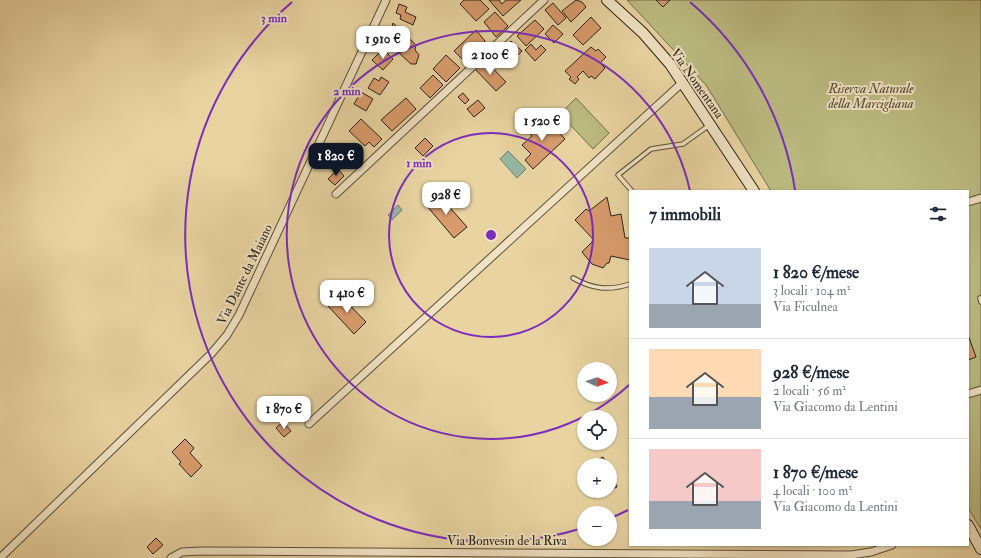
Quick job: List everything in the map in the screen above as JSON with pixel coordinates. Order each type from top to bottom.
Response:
[{"type":"main road","name":"Via Nomentana","points":[[607,0],[652,42],[683,82],[753,190]]},
{"type":"main road","points":[[969,527],[981,549]]},
{"type":"street","name":"Via Dante da Maiano","points":[[0,558],[211,354],[229,332],[239,315],[386,0]]},
{"type":"street","points":[[336,194],[544,0]]},
{"type":"street","points":[[309,424],[683,82]]},
{"type":"street","points":[[969,202],[981,198]]},
{"type":"street","points":[[969,394],[981,390]]},
{"type":"street","points":[[633,553],[634,546]]},
{"type":"street","name":"Via Bonvesin de la Riva","points":[[171,558],[182,552],[202,551],[851,555],[871,552],[889,546]]},
{"type":"lane","points":[[631,190],[618,175],[644,153],[651,149],[683,144],[711,124]]},
{"type":"lane","points":[[573,278],[587,285],[599,288],[617,288],[629,284]]},
{"type":"green space","name":"Riserva Naturale della Marcigliana","points":[[627,0],[981,0],[981,529],[969,510],[969,190],[770,190],[706,85]]},
{"type":"green space","points":[[576,98],[609,133],[593,149],[560,114]]},
{"type":"shaded area","points":[[508,151],[526,169],[517,178],[500,159]]},
{"type":"shaded area","points":[[398,205],[402,210],[392,220],[388,215]]},
{"type":"building","points":[[464,0],[480,0],[489,9],[476,21],[460,4]]},
{"type":"building","points":[[489,0],[499,0],[502,4],[506,0],[521,0],[503,16]]},
{"type":"building","points":[[576,0],[582,2],[586,7],[571,22],[562,11]]},
{"type":"building","points":[[656,0],[670,0],[663,7]]},
{"type":"building","points":[[553,3],[566,18],[558,25],[545,10]]},
{"type":"building","points":[[399,4],[407,7],[405,12],[416,17],[413,25],[400,19],[401,15],[396,13]]},
{"type":"building","points":[[495,12],[508,26],[496,37],[484,22]]},
{"type":"building","points":[[591,17],[601,28],[583,45],[573,35]]},
{"type":"building","points":[[535,20],[544,29],[526,46],[517,36]]},
{"type":"building","points":[[393,23],[416,45],[415,50],[419,55],[416,64],[411,64],[398,52],[399,43],[390,35]]},
{"type":"building","points":[[553,25],[563,34],[554,43],[545,34]]},
{"type":"building","points":[[476,30],[485,41],[464,61],[454,51]]},
{"type":"building","points":[[511,41],[522,51],[511,62],[501,52]]},
{"type":"building","points":[[531,44],[536,50],[541,45],[546,50],[535,61],[525,50]]},
{"type":"building","points":[[591,47],[596,51],[598,49],[606,57],[600,63],[605,68],[595,79],[591,76],[589,78],[583,71],[577,77],[579,79],[575,84],[569,79],[571,77],[565,71]]},
{"type":"building","points":[[383,49],[393,59],[383,70],[372,60]]},
{"type":"building","points":[[446,55],[460,68],[446,82],[433,69]]},
{"type":"building","points":[[485,60],[506,82],[496,91],[475,69]]},
{"type":"building","points":[[433,75],[443,85],[430,98],[420,88]]},
{"type":"building","points":[[381,77],[389,82],[380,95],[368,88],[374,78],[379,81]]},
{"type":"building","points":[[361,92],[373,99],[366,111],[354,104]]},
{"type":"building","points":[[463,93],[469,100],[465,104],[458,97]]},
{"type":"building","points":[[406,98],[416,109],[392,131],[381,120]]},
{"type":"building","points":[[478,100],[485,108],[474,117],[467,109]]},
{"type":"building","points":[[549,117],[558,127],[556,129],[565,139],[533,169],[525,160],[531,154],[522,145],[532,136],[528,131],[533,126],[536,129]]},
{"type":"building","points":[[361,119],[382,139],[374,147],[369,142],[365,146],[349,131]]},
{"type":"building","points":[[425,138],[433,146],[423,156],[415,148]]},
{"type":"building","points":[[338,169],[344,176],[335,185],[328,179]]},
{"type":"building","points":[[438,194],[467,227],[454,238],[426,205]]},
{"type":"building","points":[[607,197],[611,216],[621,214],[625,238],[629,238],[629,260],[611,256],[609,263],[607,263],[603,268],[592,264],[582,252],[594,240],[575,220],[586,209],[589,211]]},
{"type":"building","points":[[340,295],[366,322],[354,334],[328,306]]},
{"type":"building","points":[[969,338],[976,357],[969,360]]},
{"type":"building","points":[[301,404],[308,412],[302,418],[295,410]]},
{"type":"building","points":[[283,422],[291,431],[284,437],[276,428]]},
{"type":"building","points":[[185,439],[194,448],[190,453],[202,466],[191,477],[179,464],[181,462],[172,452]]},
{"type":"building","points":[[156,538],[163,545],[153,554],[147,547]]}]
